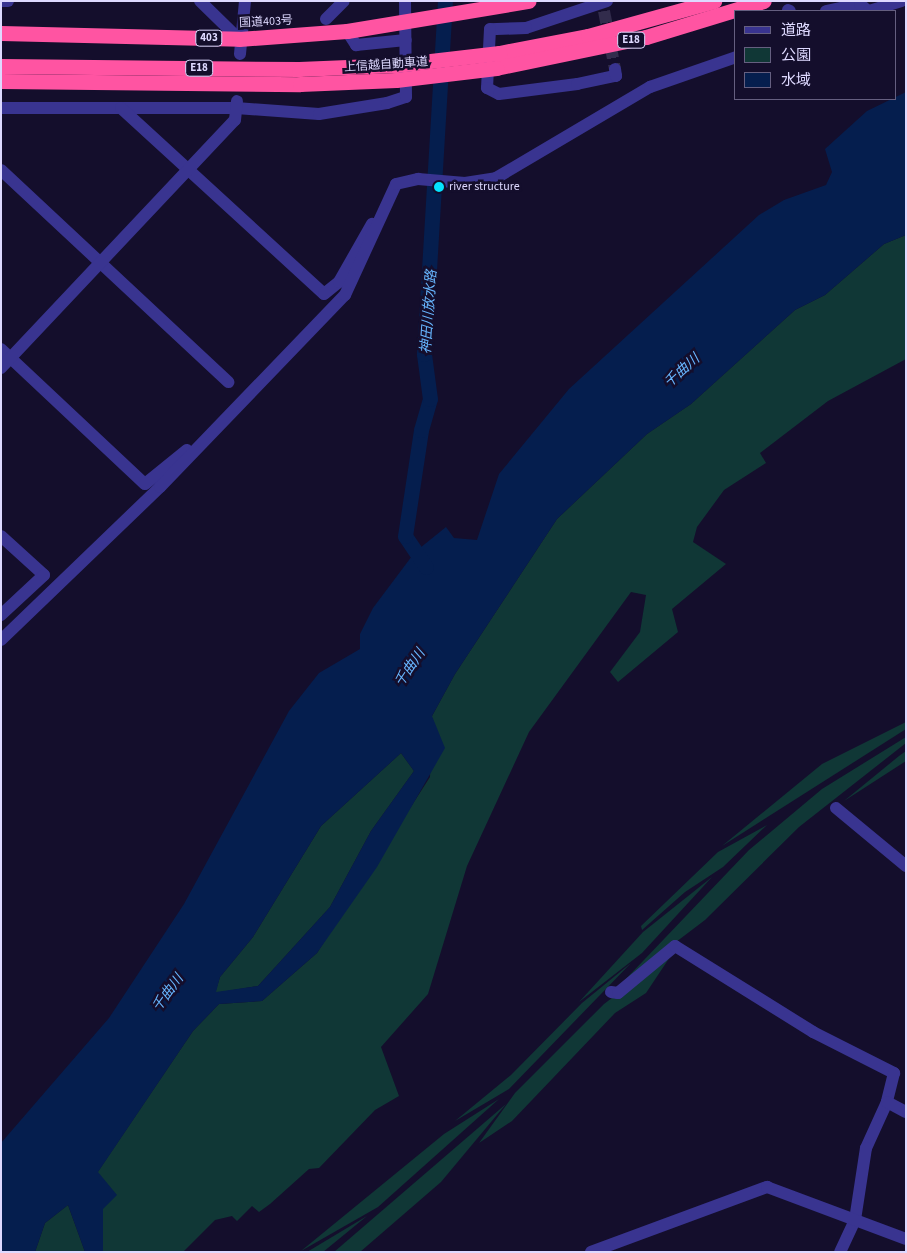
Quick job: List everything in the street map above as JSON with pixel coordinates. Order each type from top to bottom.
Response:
[{"type":"highway","name":"国道403号","points":[[1,33],[239,39],[347,32],[481,11],[529,1]]},
{"type":"highway","name":"上信越自動車道","points":[[498,61],[714,1]]},
{"type":"highway","name":"上信越自動車道","points":[[735,10],[764,1]]},
{"type":"highway","points":[[756,10],[785,8]]},
{"type":"highway","name":"上信越自動車道","points":[[1,81],[300,84],[596,49],[734,10]]},
{"type":"highway","points":[[697,22],[734,13]]},
{"type":"highway","name":"上信越自動車道","points":[[1,66],[299,69],[396,73]]},
{"type":"street","points":[[2,1],[8,1]]},
{"type":"street","points":[[200,1],[239,39]]},
{"type":"street","points":[[240,54],[239,39],[245,1]]},
{"type":"street","points":[[326,19],[344,1]]},
{"type":"street","points":[[1,108],[121,108],[236,105],[319,114],[406,97],[406,40],[411,22],[405,1]]},
{"type":"street","points":[[871,10],[902,1]]},
{"type":"street","points":[[831,10],[860,4],[867,10]]},
{"type":"street","points":[[604,5],[526,28],[490,29],[487,88],[499,94],[577,84],[616,76],[615,69]]},
{"type":"street","points":[[215,15],[242,16]]},
{"type":"street","points":[[347,32],[356,45],[406,40]]},
{"type":"street","points":[[1,640],[346,295],[393,187],[418,179],[465,183],[496,178],[650,87],[734,58]]},
{"type":"street","points":[[1,368],[6,354],[99,264],[235,120],[236,105]]},
{"type":"street","points":[[121,108],[189,168],[324,294],[339,282],[365,229],[378,219]]},
{"type":"street","points":[[1,170],[99,264],[228,382]]},
{"type":"street","points":[[6,354],[145,484],[202,441]]},
{"type":"street","points":[[1,536],[44,575],[1,615]]},
{"type":"street","points":[[836,808],[906,866]]},
{"type":"street","points":[[611,992],[618,993],[679,948],[813,1032],[894,1073],[887,1102],[866,1148],[855,1220],[840,1252]]},
{"type":"street","points":[[887,1102],[906,1112]]},
{"type":"street","points":[[591,1252],[767,1187],[906,1239]]},
{"type":"green space","points":[[906,235],[906,359],[828,401],[760,453],[766,463],[724,490],[697,527],[693,542],[726,564],[672,609],[678,632],[618,682],[610,672],[640,632],[646,595],[631,592],[529,732],[467,866],[428,994],[381,1047],[399,1096],[375,1110],[319,1168],[309,1169],[259,1212],[252,1206],[237,1221],[232,1216],[215,1220],[183,1252],[103,1252],[103,1209],[97,1173],[193,1031],[219,1004],[262,1001],[317,953],[430,777],[432,716],[455,674],[557,519],[647,434],[691,404],[795,310],[825,295],[884,244]]},
{"type":"green space","points":[[906,722],[906,729],[722,846],[822,764]]},
{"type":"green space","points":[[906,737],[906,743],[799,827],[705,920],[622,983],[749,850],[822,789]]},
{"type":"green space","points":[[906,751],[906,761],[844,801],[899,756]]},
{"type":"green space","points":[[401,753],[414,771],[371,831],[330,907],[258,986],[215,993],[220,977],[253,937],[321,826]]},
{"type":"green space","points":[[767,825],[723,867],[685,892],[642,930],[641,926],[718,852]]},
{"type":"green space","points":[[712,877],[642,953],[579,1002],[643,932]]},
{"type":"green space","points":[[674,951],[646,993],[615,1013],[512,1121],[479,1143],[515,1093],[604,1004]]},
{"type":"green space","points":[[631,963],[509,1089],[455,1121],[511,1075],[582,1003]]},
{"type":"green space","points":[[499,1099],[378,1207],[301,1251],[444,1134]]},
{"type":"green space","points":[[506,1104],[441,1182],[360,1252],[334,1252]]},
{"type":"green space","points":[[68,1205],[85,1252],[35,1252],[45,1223]]},
{"type":"green space","points":[[367,1216],[323,1252],[307,1252]]},
{"type":"water","name":"千曲川","points":[[906,92],[906,235],[884,244],[825,295],[795,310],[691,404],[647,434],[557,519],[455,674],[432,716],[445,748],[377,867],[317,953],[262,1001],[219,1004],[193,1031],[98,1172],[117,1195],[103,1209],[103,1252],[85,1252],[68,1205],[45,1223],[35,1252],[1,1252],[1,1143],[109,1018],[184,904],[289,711],[319,673],[360,649],[360,634],[373,608],[415,552],[446,527],[454,538],[477,540],[499,474],[569,389],[759,215],[784,200],[826,185],[832,172],[825,149],[867,111],[890,100],[897,100],[897,96]],"holes":[[[401,753],[414,771],[371,831],[330,907],[258,986],[216,992],[220,977],[253,937],[321,826]]]},
{"type":"waterway","name":"神田川放水路","points":[[426,567],[405,536],[421,430],[430,399],[424,354],[445,1]]},
{"type":"tunnel","points":[[604,11],[615,69]]},
{"type":"place","name":"river structure","points":[[439,187]]}]
